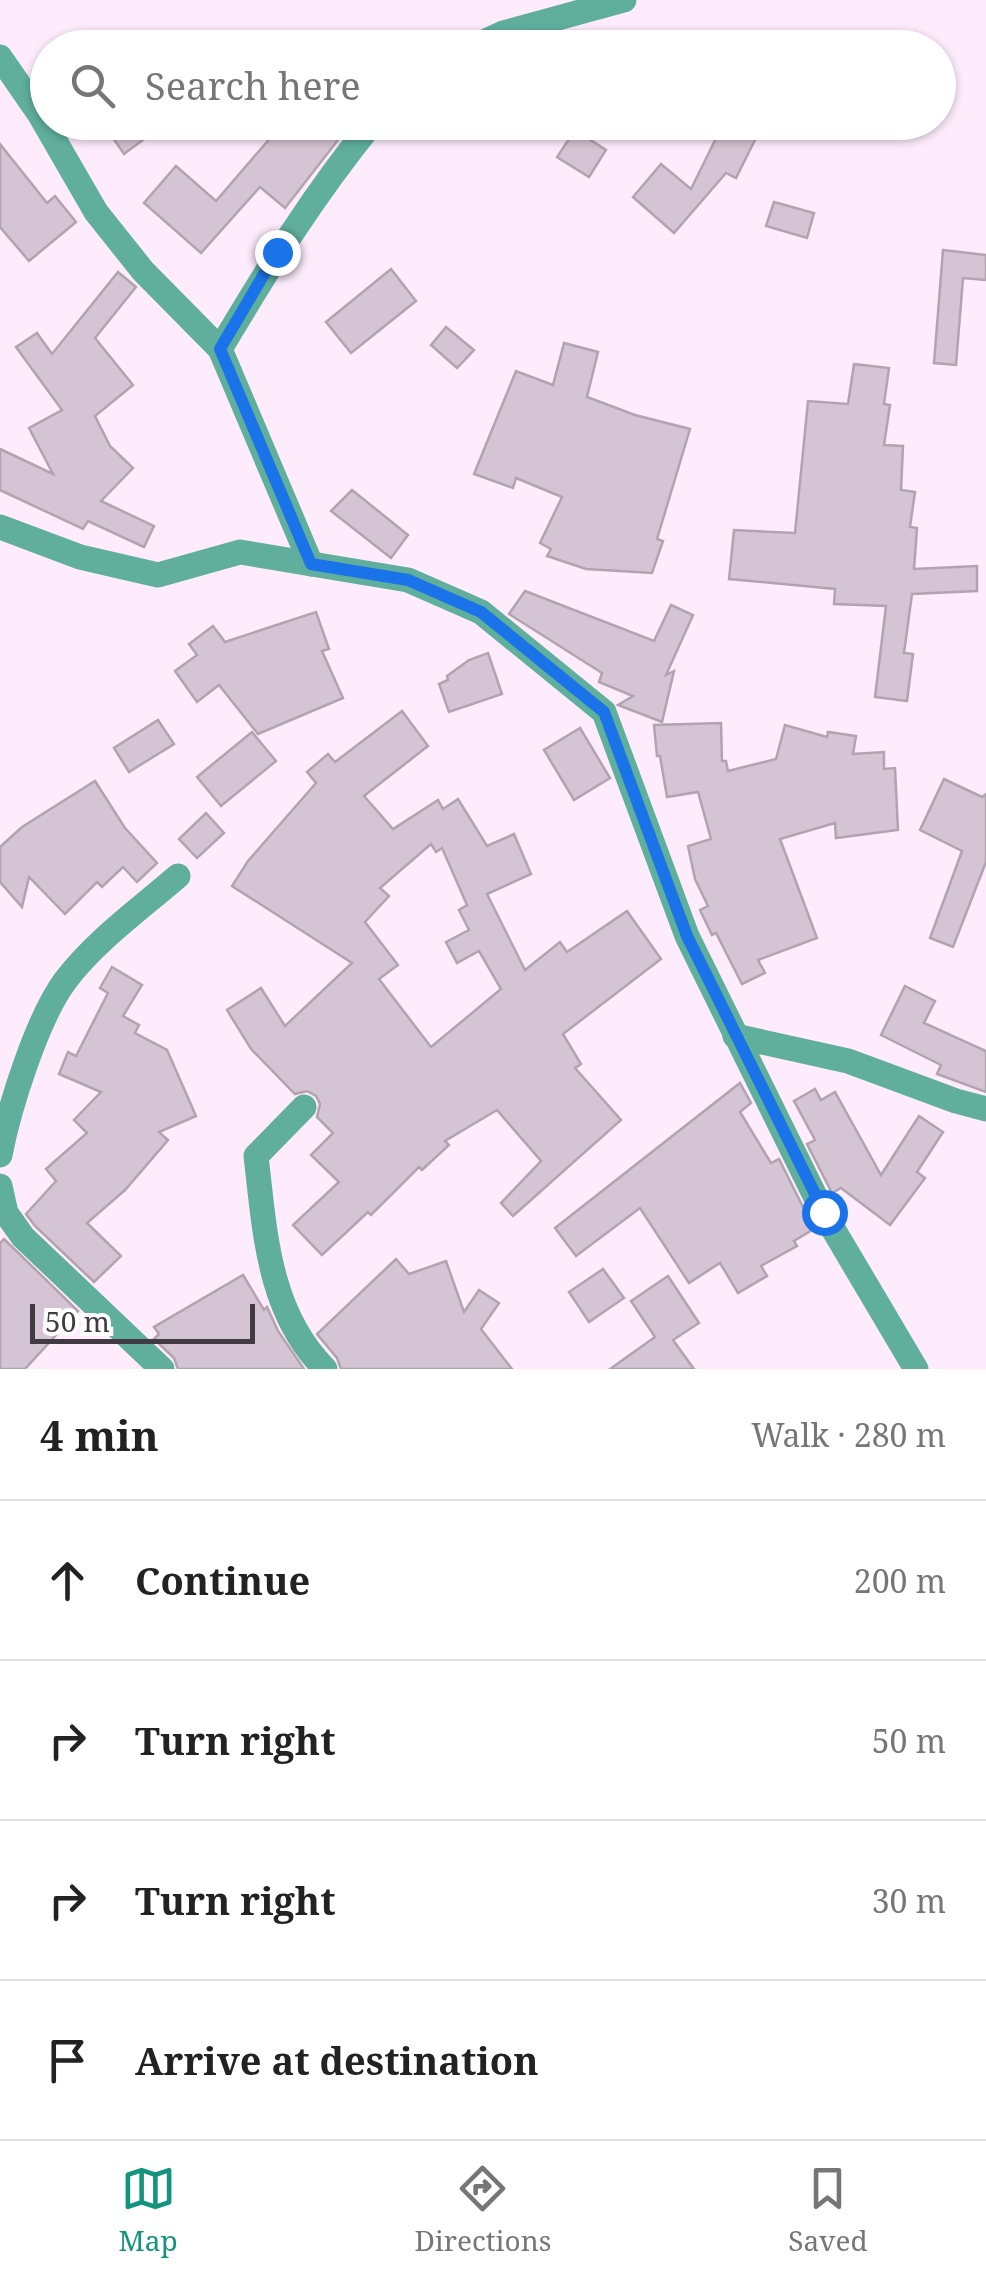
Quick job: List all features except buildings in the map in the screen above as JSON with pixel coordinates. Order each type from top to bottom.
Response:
[{"type":"street","points":[[514,30],[624,0]]},
{"type":"street","points":[[0,56],[30,100]]},
{"type":"street","points":[[54,140],[96,212],[143,271],[220,349],[311,564]]},
{"type":"street","points":[[220,349],[277,252],[358,140]]},
{"type":"street","points":[[0,526],[80,557],[158,575],[240,552],[408,580],[481,612],[604,712],[687,936],[824,1212],[916,1369]]},
{"type":"street","points":[[0,1154],[44,1017],[65,981],[96,948],[178,876]]},
{"type":"street","points":[[736,1036],[848,1060],[986,1109]]},
{"type":"street","points":[[304,1108],[256,1156],[264,1242],[282,1302],[304,1348],[325,1369]]},
{"type":"street","points":[[0,1186],[6,1212],[23,1237],[162,1369]]},
{"type":"route","points":[[277,252],[220,349],[311,564],[408,580],[481,612],[604,712],[687,936],[824,1212]]}]
